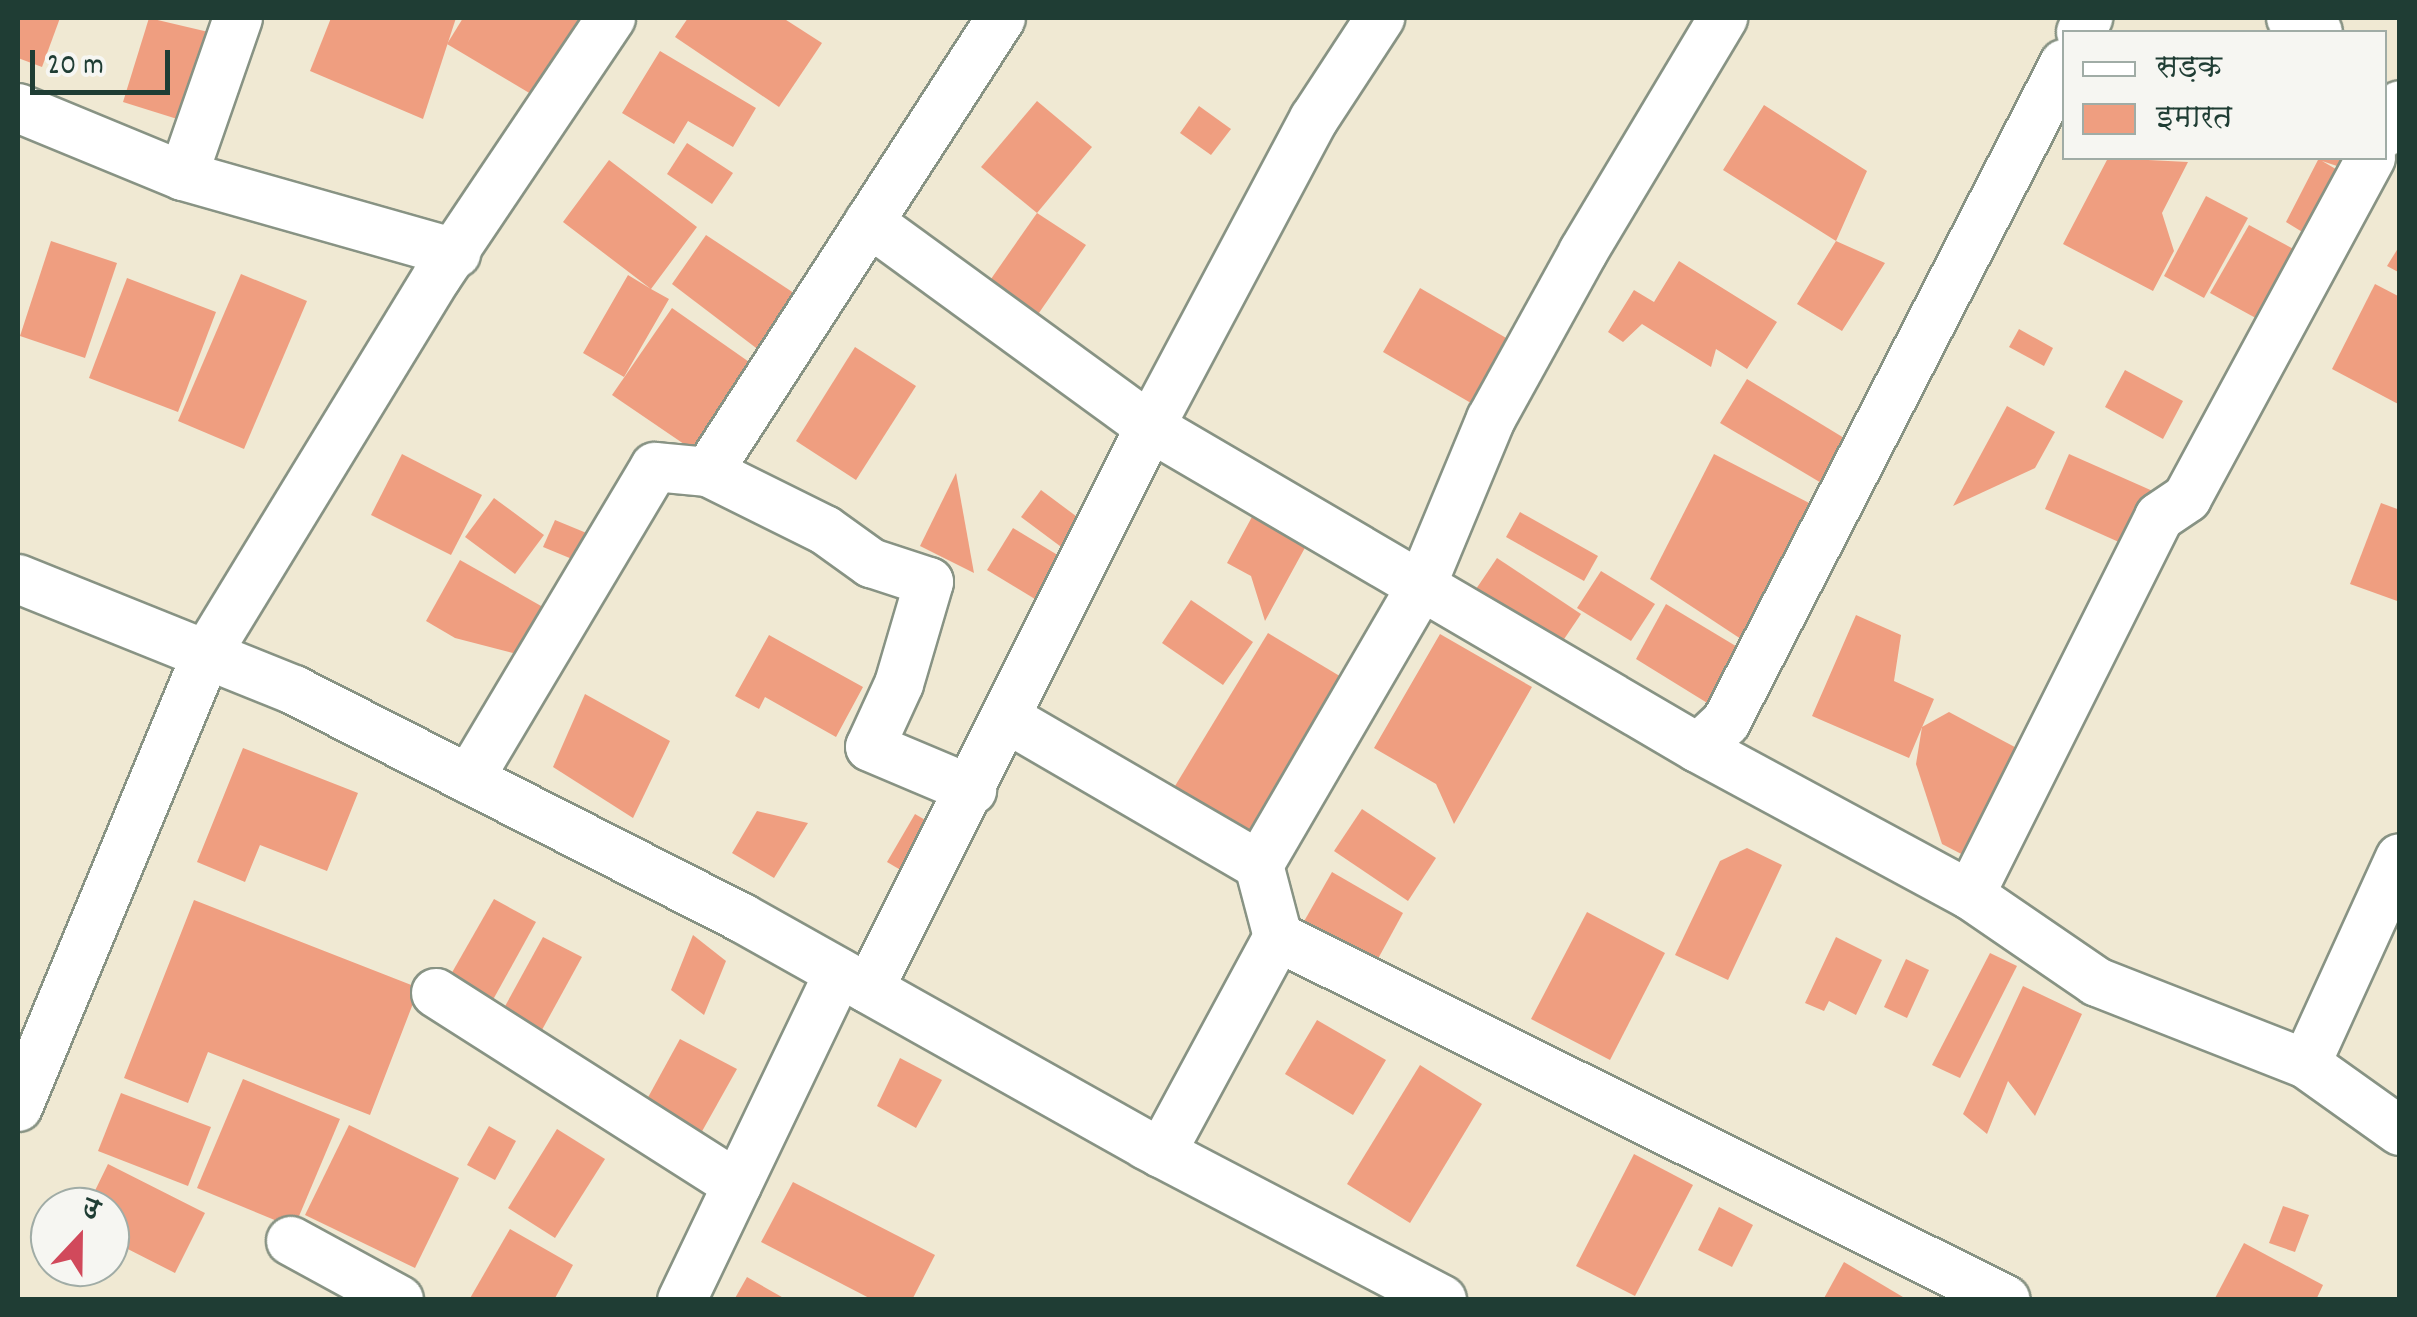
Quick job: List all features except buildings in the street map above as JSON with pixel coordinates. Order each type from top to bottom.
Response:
[{"type":"street","points":[[183,176],[238,18]]},
{"type":"street","points":[[18,1107],[27,1048],[206,655],[456,254],[611,18]]},
{"type":"street","points":[[708,472],[1001,18]]},
{"type":"street","points":[[682,1300],[737,1185],[854,981],[972,790],[1150,427],[1314,118],[1380,18]]},
{"type":"street","points":[[1161,1153],[1278,937],[1259,865],[1421,586],[1492,419],[1723,18]]},
{"type":"street","points":[[2291,18],[2314,30]]},
{"type":"street","points":[[1698,748],[1726,722],[2062,68]]},
{"type":"street","points":[[2387,128],[2400,105]]},
{"type":"street","points":[[18,108],[183,176],[456,254]]},
{"type":"street","points":[[1970,895],[2159,517],[2188,498],[2370,160]]},
{"type":"street","points":[[869,222],[1150,427],[1698,748],[1970,895],[2098,982],[2306,1064],[2400,1131]]},
{"type":"street","points":[[469,779],[655,467],[708,472],[825,530],[872,563],[930,582],[899,684],[870,747],[972,790]]},
{"type":"street","points":[[18,578],[294,690],[854,981],[1161,1153],[1442,1300]]},
{"type":"street","points":[[1008,719],[1259,865]]},
{"type":"street","points":[[2306,1064],[2400,858]]},
{"type":"street","points":[[1278,937],[2006,1300]]},
{"type":"street","points":[[436,993],[737,1185]]},
{"type":"street","points":[[291,1240],[399,1300]]}]
